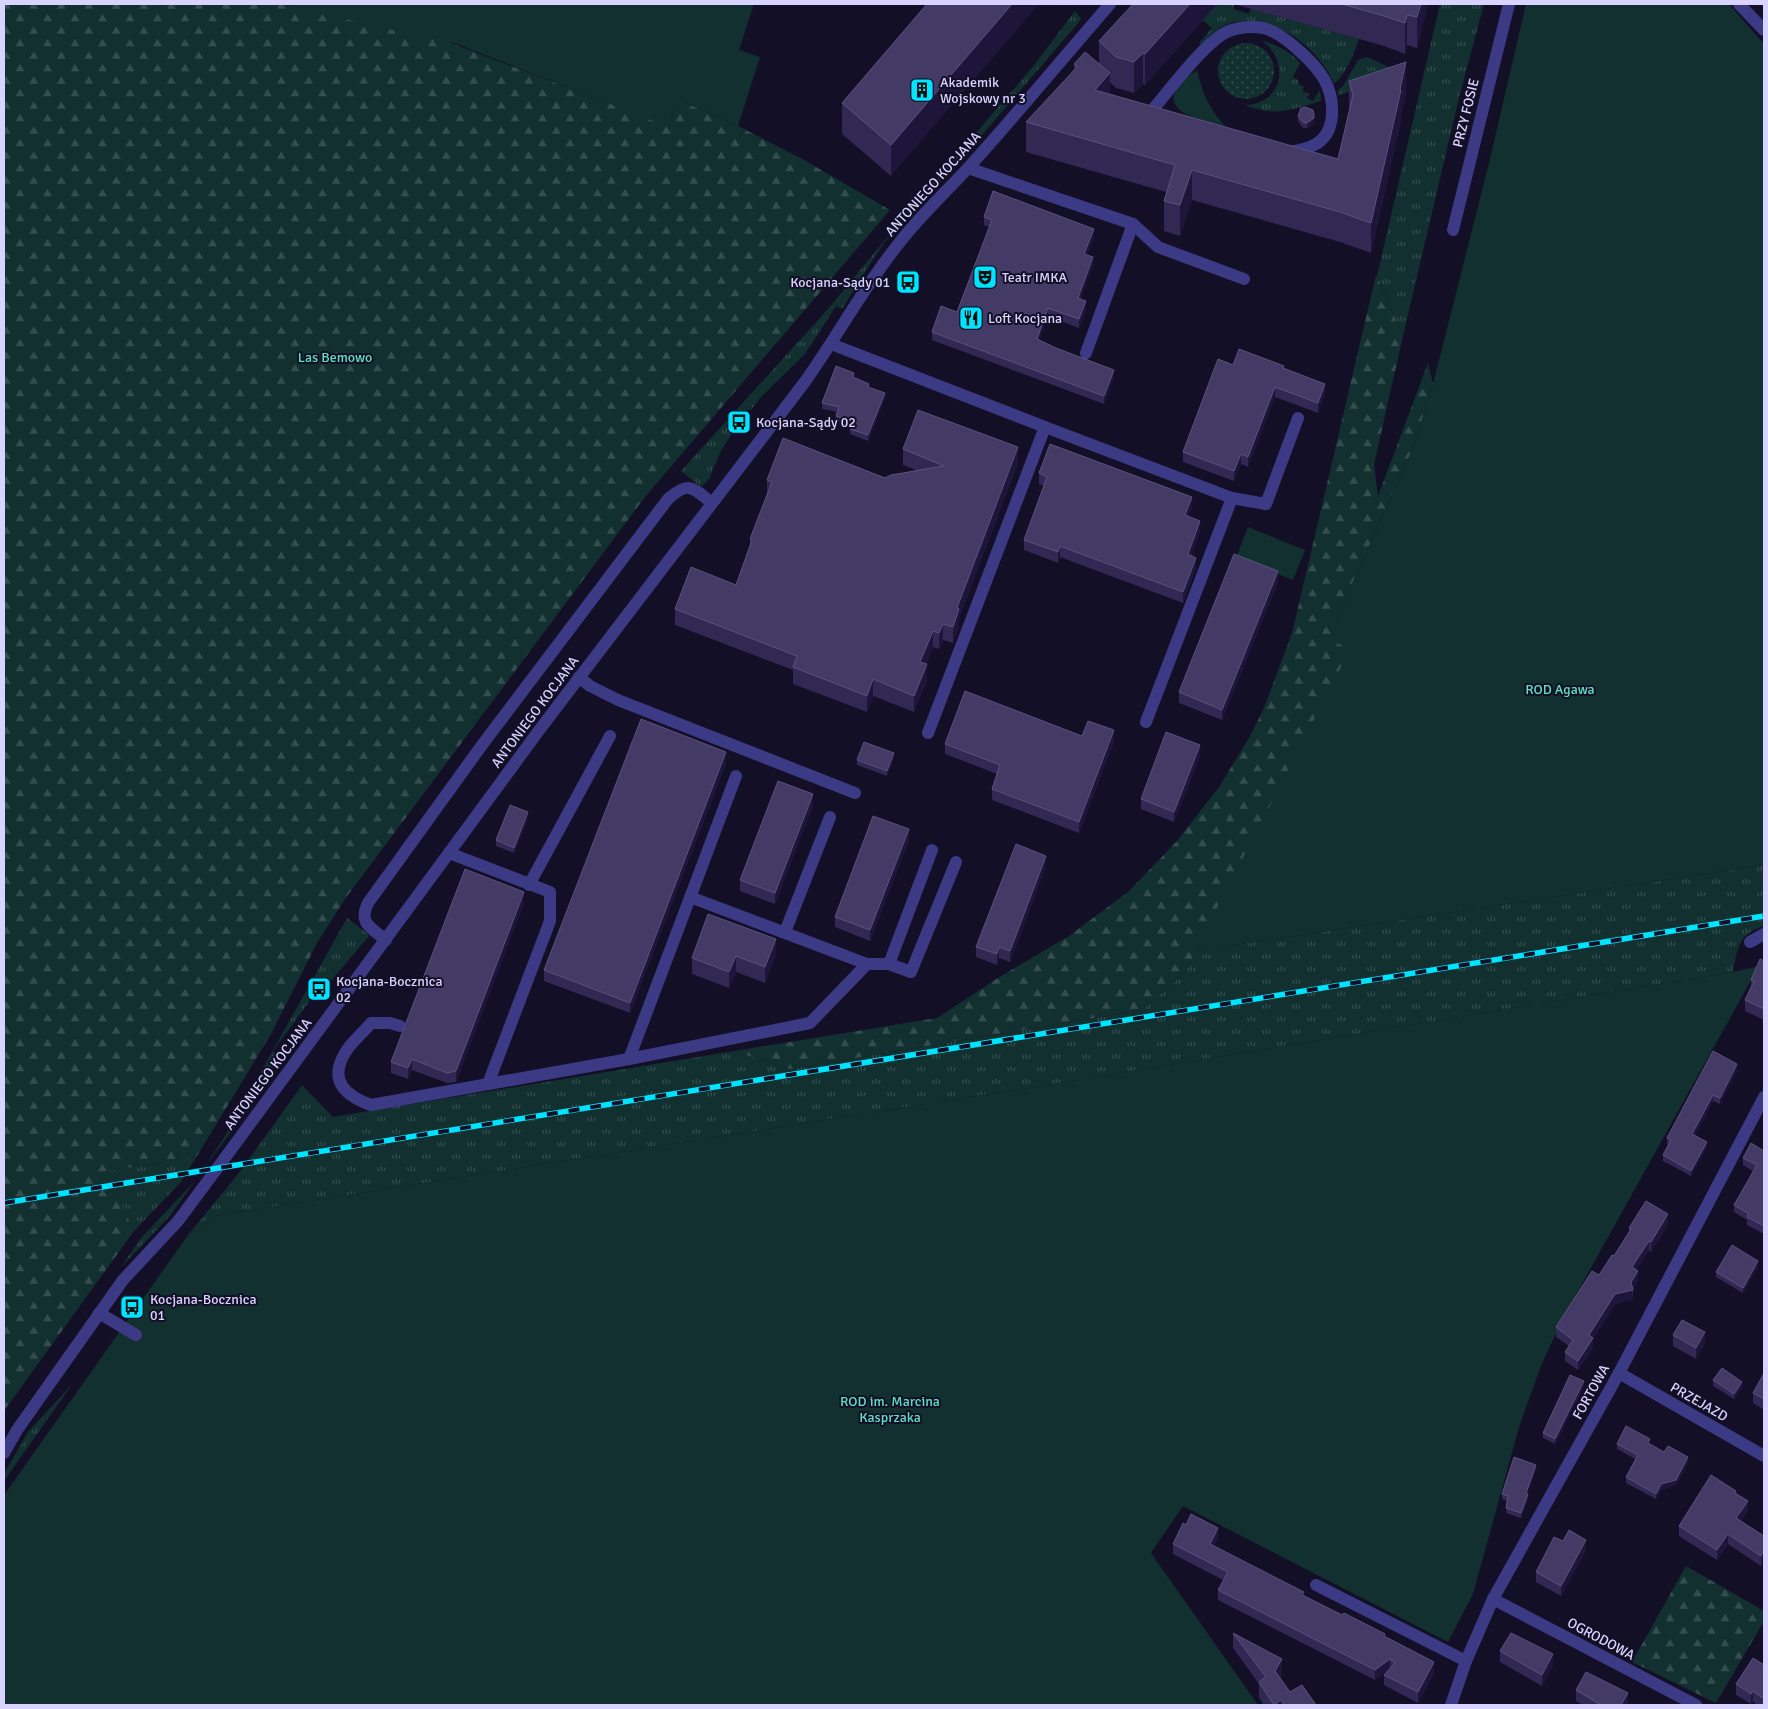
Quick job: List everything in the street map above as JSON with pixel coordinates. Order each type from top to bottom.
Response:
[{"type":"street","name":"ANTONIEGO KOCJANA","points":[[4,1453],[17,1430],[123,1280],[178,1221],[579,677],[804,383],[832,344],[878,271],[899,243],[921,216],[968,168],[1110,4]]},
{"type":"street","name":"PRZY FOSIE","points":[[1453,230],[1509,4]]},
{"type":"street","points":[[1739,4],[1764,30]]},
{"type":"street","points":[[1150,113],[1195,60],[1214,41],[1228,31],[1245,27],[1265,29],[1281,37],[1313,63],[1324,79],[1330,92],[1331,101],[1331,124],[1325,138],[1319,143],[1297,150],[1272,149]]},
{"type":"street","points":[[1067,54],[1078,64]]},
{"type":"street","points":[[1134,108],[1168,118]]},
{"type":"street","points":[[968,168],[1133,224],[1158,247],[1244,279]]},
{"type":"street","points":[[1086,353],[1133,224]]},
{"type":"street","points":[[832,344],[1232,498],[1266,504],[1298,418]]},
{"type":"street","points":[[928,733],[1045,427]]},
{"type":"street","points":[[386,940],[368,926],[364,919],[364,912],[368,903],[482,745],[668,499],[678,490],[686,487],[696,490],[712,503]]},
{"type":"street","points":[[1146,722],[1232,498]]},
{"type":"street","points":[[579,677],[590,686],[618,700],[855,793]]},
{"type":"street","points":[[529,884],[610,736]]},
{"type":"street","points":[[629,1059],[736,776]]},
{"type":"street","points":[[785,932],[830,817]]},
{"type":"street","points":[[889,964],[932,850]]},
{"type":"street","points":[[449,854],[550,892],[550,922],[488,1084]]},
{"type":"street","points":[[690,896],[867,964],[889,964],[910,972],[956,862]]},
{"type":"street","points":[[1750,942],[1764,934]]},
{"type":"street","points":[[400,1026],[390,1022],[371,1023],[346,1051],[340,1062],[338,1078],[345,1092],[355,1100],[371,1105],[629,1059],[810,1023],[867,964]]},
{"type":"street","name":"FORTOWA","points":[[1451,1705],[1466,1662],[1493,1599],[1618,1373],[1764,1097]]},
{"type":"street","points":[[99,1313],[136,1335]]},
{"type":"street","name":"PRZEJAZD","points":[[1618,1373],[1764,1456]]},
{"type":"street","points":[[1316,1585],[1466,1662]]},
{"type":"street","name":"OGRODOWA","points":[[1493,1599],[1696,1705]]},
{"type":"green space","name":"Las Bemowo","points":[[4,4],[375,4],[451,43],[669,126],[677,99],[742,128],[806,161],[890,210],[645,497],[345,899],[317,943],[271,1034],[197,1156],[103,1172],[116,1192],[134,1231],[4,1411]]},
{"type":"green space","points":[[277,4],[754,4],[739,50],[760,57],[738,126],[677,99],[669,127],[457,44]]},
{"type":"green space","points":[[1217,4],[1234,4],[1233,9],[1249,14],[1251,8],[1359,39],[1346,69],[1334,84],[1327,70],[1305,45],[1276,27],[1260,22],[1244,21],[1228,24],[1213,33],[1201,45],[1199,43],[1212,28],[1202,20]]},
{"type":"green space","points":[[1440,4],[1484,4],[1459,98],[1403,336],[1377,276]]},
{"type":"green space","name":"ROD Agawa","points":[[1526,4],[1729,4],[1764,44],[1764,865],[1195,951],[1350,650],[1334,641],[1336,620],[1414,446],[1433,384],[1489,163]]},
{"type":"green space","points":[[1075,11],[1081,18],[1079,22],[958,163],[917,202],[1035,64]]},
{"type":"green space","points":[[1261,40],[1282,49],[1300,63],[1293,77],[1299,81],[1298,84],[1304,87],[1302,91],[1309,94],[1307,98],[1313,101],[1320,90],[1321,101],[1283,111],[1266,111],[1245,105],[1258,103],[1268,97],[1275,90],[1278,80],[1279,70],[1276,59]]},
{"type":"green space","points":[[1241,43],[1251,43],[1266,51],[1272,60],[1274,71],[1272,82],[1266,91],[1251,99],[1241,99],[1230,94],[1223,87],[1218,76],[1218,66],[1223,55],[1230,48]]},
{"type":"green space","points":[[1367,57],[1391,68],[1408,72],[1339,95],[1337,91],[1343,86],[1358,60]]},
{"type":"green space","points":[[1197,70],[1207,100],[1225,126],[1186,114],[1174,102],[1175,93],[1181,83]]},
{"type":"green space","points":[[894,229],[842,309],[836,306],[805,354],[761,397],[751,410],[742,410],[729,426],[731,435],[721,451],[709,479],[701,487],[681,471],[828,309]]},
{"type":"green space","points":[[1376,275],[1403,336],[1374,464],[1378,496],[1428,363],[1433,384],[1414,446],[1336,620],[1351,650],[1185,972],[1142,1010],[790,1069],[734,1051],[937,1018],[1001,976],[1069,936],[1128,892],[1177,841],[1219,787],[1249,738],[1264,708],[1292,633]]},
{"type":"green space","points":[[1248,527],[1305,550],[1293,580],[1236,558]]},
{"type":"green space","points":[[1764,865],[1764,926],[1749,933],[1744,938],[1738,949],[1733,972],[1047,1085],[215,1216],[188,1235],[239,1173],[302,1085],[333,1117],[734,1051],[790,1069],[1142,1010],[1185,972],[1195,951]]},
{"type":"green space","points":[[347,918],[369,936],[331,980],[321,980],[309,994],[309,1002],[273,1051],[278,1055],[260,1094],[206,1165],[225,1136]]},
{"type":"green space","name":"ROD im. Marcina Kasprzaka","points":[[1759,966],[1562,1320],[1541,1366],[1520,1424],[1473,1594],[1448,1642],[1183,1506],[1151,1553],[1258,1705],[4,1705],[4,1495],[188,1235],[215,1216],[1047,1085],[1733,972]]},
{"type":"green space","points":[[197,1156],[180,1183],[134,1231],[116,1192],[102,1172]]},
{"type":"green space","points":[[195,1181],[170,1216],[121,1267],[141,1238]]},
{"type":"green space","points":[[73,1383],[4,1481],[4,1474],[28,1432]]},
{"type":"green space","points":[[1686,1566],[1764,1611],[1764,1621],[1716,1703],[1632,1662]]},
{"type":"building","points":[[927,4],[1012,4],[891,145],[842,103]]},
{"type":"building","points":[[1133,4],[1190,4],[1145,54],[1143,53],[1134,62],[1116,57],[1099,41]]},
{"type":"building","points":[[1342,4],[1421,4],[1417,17],[1407,15],[1405,23]]},
{"type":"building","points":[[1085,52],[1110,73],[1095,90],[1338,159],[1353,95],[1349,81],[1406,62],[1371,223],[1340,212],[1192,170],[1180,205],[1164,201],[1175,165],[1026,122],[1077,67],[1074,64]]},
{"type":"building","points":[[1305,107],[1313,110],[1314,114],[1314,118],[1307,123],[1303,122],[1298,116],[1301,108]]},
{"type":"building","points":[[993,191],[1094,229],[1084,254],[1093,257],[1078,298],[1086,301],[1079,319],[1048,308],[1037,339],[1114,370],[1104,396],[932,332],[941,306],[957,312],[992,220],[984,217]]},
{"type":"building","points":[[1239,349],[1325,384],[1318,403],[1275,387],[1248,457],[1241,454],[1234,471],[1183,452],[1218,359],[1233,365]]},
{"type":"building","points":[[836,366],[854,373],[853,377],[869,384],[868,387],[885,393],[868,435],[850,429],[852,421],[836,416],[839,407],[822,403]]},
{"type":"building","points":[[918,410],[1018,447],[957,608],[959,609],[953,627],[943,624],[939,633],[933,631],[920,662],[927,664],[914,696],[873,679],[867,696],[793,667],[797,656],[675,609],[691,567],[736,585],[752,540],[750,539],[772,482],[767,480],[783,438],[885,478],[891,475],[944,466],[903,449]]},
{"type":"building","points":[[1050,444],[1192,497],[1185,515],[1200,521],[1188,554],[1196,558],[1183,592],[1060,546],[1058,552],[1024,540],[1047,477],[1039,473]]},
{"type":"building","points":[[1234,554],[1278,571],[1222,710],[1179,692]]},
{"type":"building","points":[[965,691],[1082,736],[1088,721],[1114,730],[1079,822],[992,789],[1000,765],[945,744]]},
{"type":"building","points":[[641,719],[726,752],[630,1003],[544,970]]},
{"type":"building","points":[[1166,732],[1200,745],[1174,812],[1141,799]]},
{"type":"building","points":[[864,742],[894,753],[887,771],[857,760]]},
{"type":"building","points":[[778,781],[813,794],[775,893],[740,880]]},
{"type":"building","points":[[510,805],[528,812],[514,848],[496,840]]},
{"type":"building","points":[[873,816],[909,829],[870,930],[835,917]]},
{"type":"building","points":[[1016,844],[1046,856],[1010,951],[999,947],[997,954],[976,947]]},
{"type":"building","points":[[465,869],[524,892],[456,1071],[447,1073],[412,1059],[408,1068],[391,1062]]},
{"type":"building","points":[[708,914],[776,939],[765,967],[736,956],[729,972],[692,958]]},
{"type":"building","points":[[1760,959],[1764,961],[1764,1009],[1745,1000],[1754,981],[1751,980]]},
{"type":"building","points":[[1713,1051],[1737,1064],[1720,1098],[1713,1095],[1692,1134],[1707,1142],[1691,1171],[1663,1155],[1671,1140],[1667,1138]]},
{"type":"building","points":[[1751,1143],[1764,1151],[1764,1226],[1747,1217],[1749,1214],[1734,1205],[1757,1165],[1743,1158]]},
{"type":"building","points":[[1646,1201],[1668,1214],[1651,1242],[1649,1241],[1632,1267],[1638,1271],[1631,1282],[1633,1290],[1615,1294],[1589,1335],[1593,1338],[1578,1361],[1565,1352],[1573,1340],[1556,1327],[1592,1271],[1599,1275],[1612,1255],[1614,1256]]},
{"type":"building","points":[[1732,1245],[1758,1261],[1743,1288],[1716,1272]]},
{"type":"building","points":[[1682,1320],[1705,1332],[1696,1348],[1673,1335]]},
{"type":"building","points":[[1722,1368],[1742,1382],[1734,1394],[1713,1380]]},
{"type":"building","points":[[1764,1373],[1764,1399],[1753,1393]]},
{"type":"building","points":[[1570,1375],[1584,1381],[1555,1439],[1543,1433]]},
{"type":"building","points":[[1626,1426],[1650,1439],[1648,1443],[1664,1452],[1668,1446],[1688,1457],[1676,1480],[1661,1484],[1656,1494],[1626,1477],[1638,1455],[1617,1444]]},
{"type":"building","points":[[1514,1457],[1536,1465],[1521,1513],[1506,1508],[1508,1496],[1502,1494]]},
{"type":"building","points":[[1711,1475],[1748,1501],[1736,1518],[1764,1536],[1764,1550],[1761,1556],[1728,1534],[1717,1550],[1679,1526]]},
{"type":"building","points":[[1191,1514],[1218,1528],[1210,1544],[1304,1592],[1302,1595],[1342,1615],[1344,1613],[1434,1662],[1418,1692],[1384,1675],[1395,1663],[1390,1659],[1375,1670],[1218,1590],[1228,1572],[1173,1544],[1183,1523],[1186,1525]]},
{"type":"building","points":[[1569,1530],[1586,1540],[1561,1586],[1536,1572],[1554,1537],[1563,1541]]},
{"type":"building","points":[[1233,1633],[1282,1659],[1275,1671],[1290,1692],[1302,1685],[1316,1705],[1285,1705],[1281,1700],[1274,1705],[1259,1682],[1266,1677]]},
{"type":"building","points":[[1511,1633],[1553,1654],[1542,1675],[1500,1651]]},
{"type":"building","points":[[1753,1658],[1764,1665],[1764,1699],[1753,1691],[1751,1694],[1736,1684]]},
{"type":"building","points":[[1586,1672],[1628,1693],[1621,1705],[1601,1705],[1576,1690]]},
{"type":"railway","points":[[4,1203],[1764,916]]},
{"type":"place","name":"Akademik Wojskowy nr 3","points":[[922,90]]},
{"type":"place","name":"Teatr IMKA","points":[[985,277]]},
{"type":"place","name":"Kocjana-Sądy 01","points":[[908,282]]},
{"type":"place","name":"Loft Kocjana","points":[[971,318]]},
{"type":"place","name":"Kocjana-Sądy 02","points":[[739,422]]},
{"type":"place","name":"Kocjana-Bocznica 02","points":[[319,989]]},
{"type":"place","name":"Kocjana-Bocznica 01","points":[[132,1307]]}]
